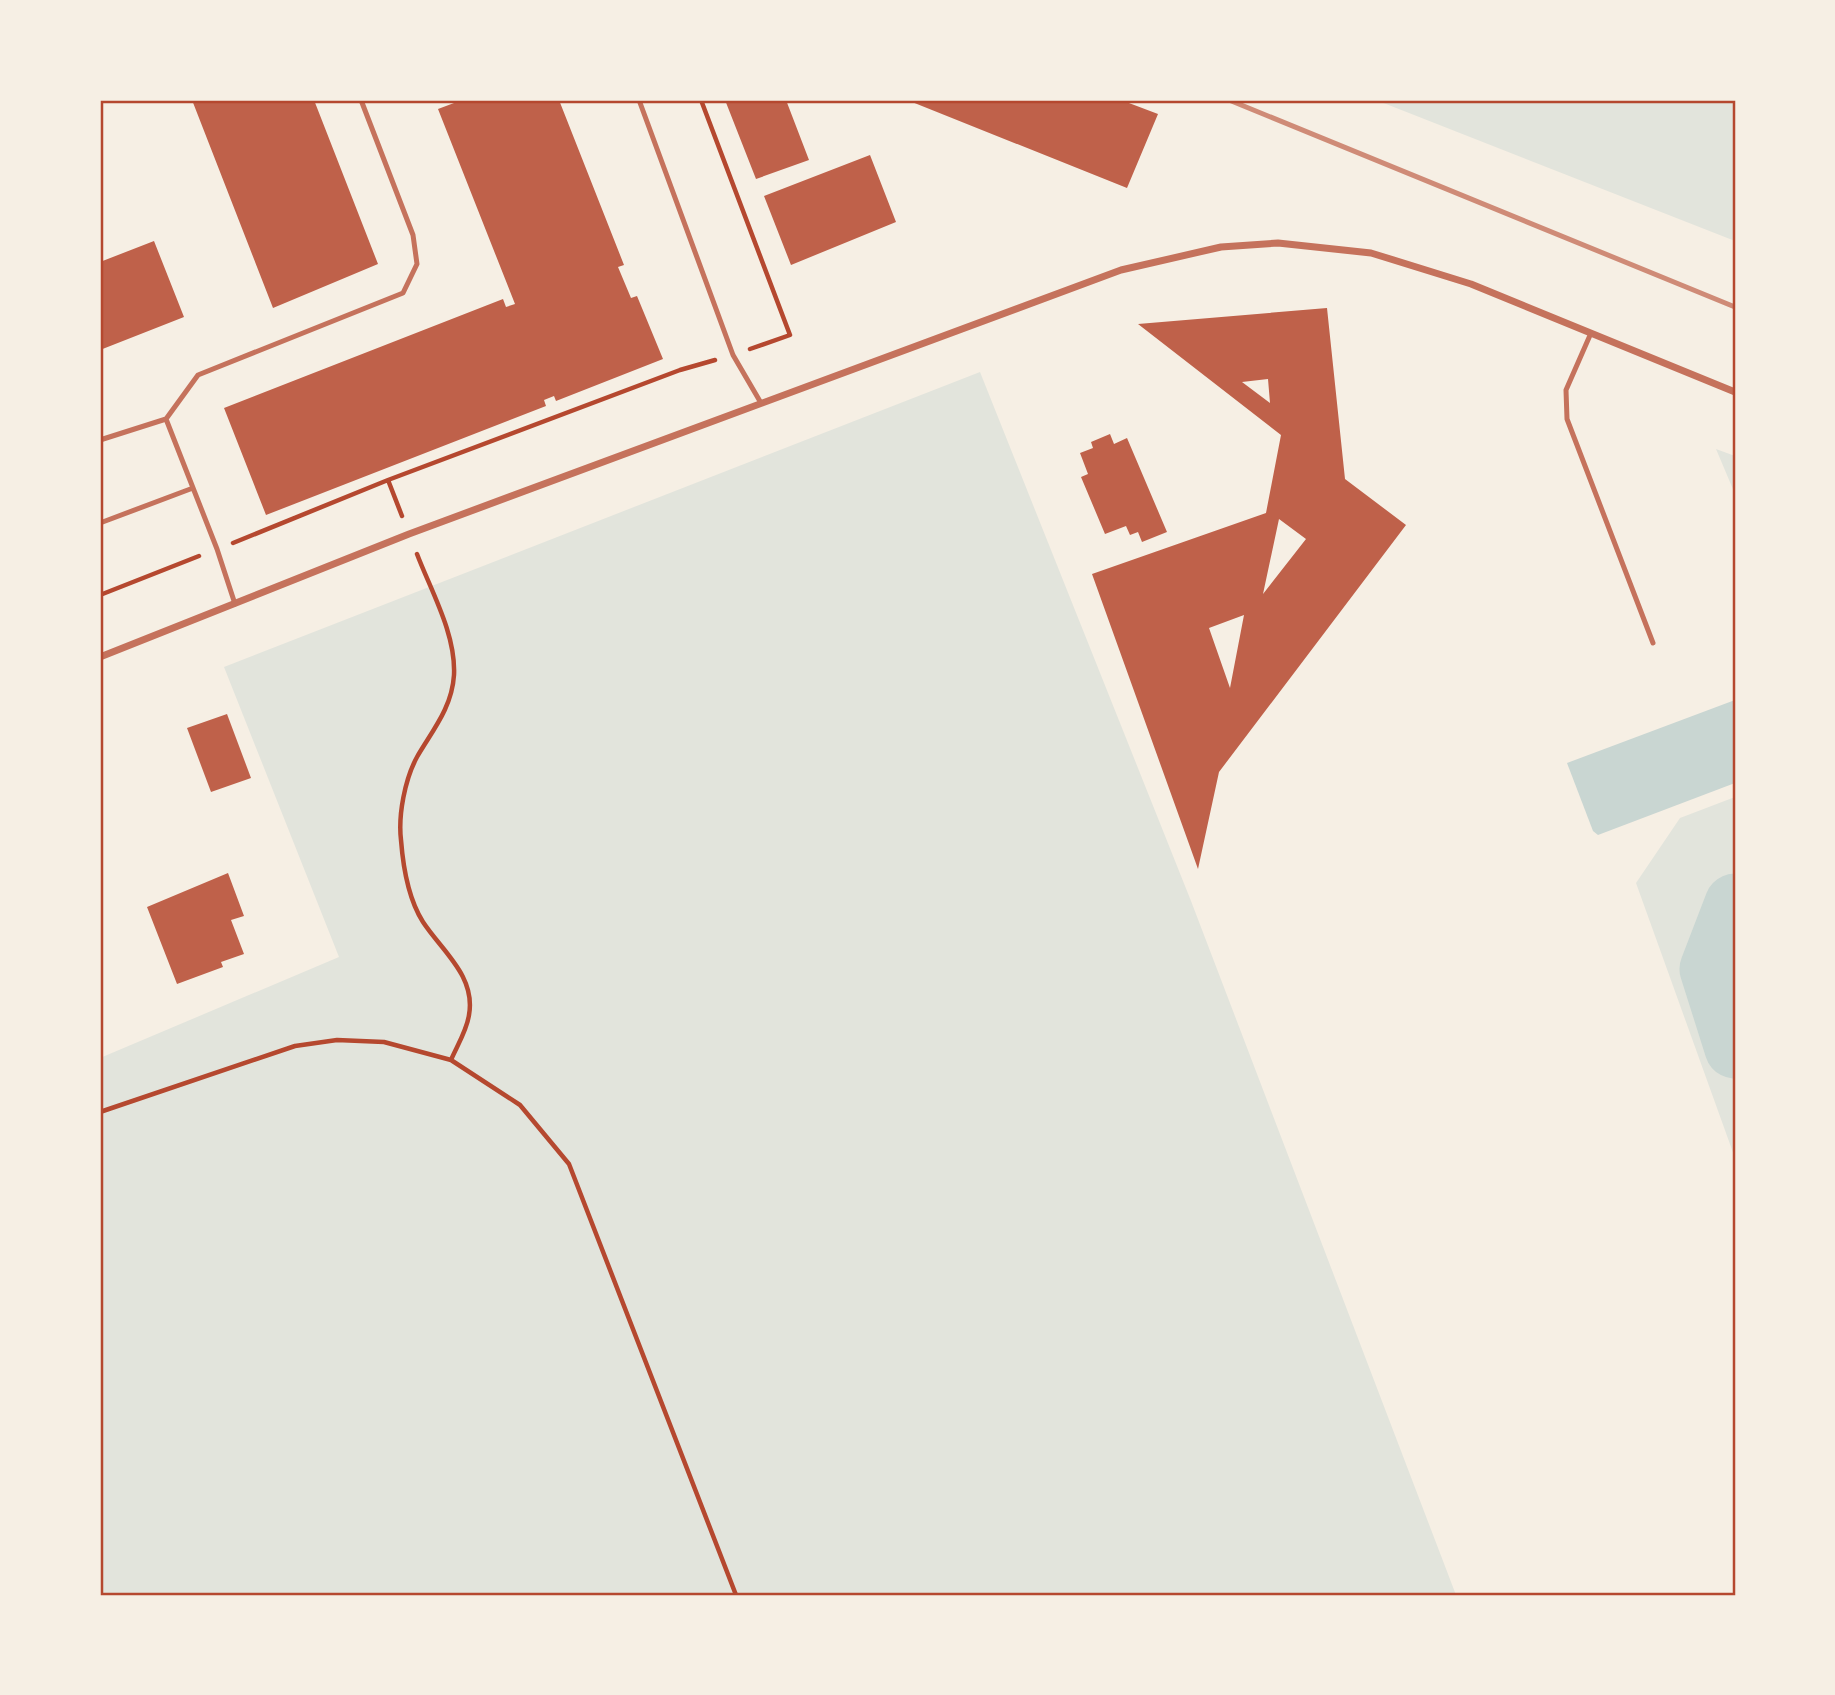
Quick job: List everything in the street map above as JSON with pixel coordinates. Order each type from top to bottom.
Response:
[{"type":"street","points":[[100,657],[409,534],[1121,270],[1221,247],[1278,243],[1371,253],[1471,284],[1733,391]]},
{"type":"lane","points":[[100,440],[166,419],[198,375],[403,293],[417,264],[413,235],[361,100]]},
{"type":"lane","points":[[639,100],[733,355],[761,403]]},
{"type":"lane","points":[[1591,333],[1566,390],[1567,419],[1653,643]]},
{"type":"lane","points":[[166,419],[218,549],[235,604]]},
{"type":"lane","points":[[100,523],[193,488]]},
{"type":"path","points":[[100,595],[388,480],[680,370],[790,335],[701,100]]},
{"type":"path","points":[[388,480],[396,499]]},
{"type":"path","points":[[420,562],[451,642],[454,676],[446,708],[434,734],[417,758],[405,793],[400,838],[408,881],[422,920],[458,967],[469,993],[469,1016],[451,1060]]},
{"type":"path","points":[[100,1112],[295,1046],[337,1040],[384,1042],[451,1060],[520,1105],[569,1164],[736,1595]]},
{"type":"shaded area","points":[[1375,100],[1735,100],[1735,241],[1381,102]]},
{"type":"shaded area","points":[[980,372],[1191,901],[1456,1595],[100,1595],[100,1058],[339,957],[224,667]]},
{"type":"shaded area","points":[[1716,449],[1735,456],[1735,494]]},
{"type":"shaded area","points":[[1735,700],[1735,783],[1598,835],[1593,831],[1567,763]]},
{"type":"shaded area","points":[[1735,797],[1735,1158],[1636,883],[1680,818]]},
{"type":"building","points":[[192,100],[314,100],[378,264],[273,308]]},
{"type":"building","points":[[462,100],[559,100],[624,265],[618,267],[631,298],[637,296],[663,359],[556,401],[554,396],[544,400],[546,406],[266,515],[224,408],[503,299],[506,307],[515,304],[438,109]]},
{"type":"building","points":[[725,100],[786,100],[809,160],[756,179]]},
{"type":"building","points":[[907,100],[1121,100],[1158,114],[1127,188]]},
{"type":"building","points":[[870,155],[896,222],[791,265],[764,196]]},
{"type":"building","points":[[154,241],[184,317],[100,350],[100,262]]},
{"type":"building","points":[[1327,308],[1345,479],[1406,525],[1219,772],[1198,869],[1092,574],[1266,513],[1281,435],[1138,324]],"holes":[[[1268,379],[1270,403],[1242,382]],[[1279,519],[1306,539],[1263,594]],[[1244,615],[1230,688],[1209,628]]]},
{"type":"building","points":[[1110,434],[1114,444],[1127,438],[1167,532],[1142,542],[1138,532],[1130,535],[1126,526],[1105,534],[1081,477],[1088,474],[1080,453],[1093,448],[1091,442]]},
{"type":"building","points":[[227,714],[251,778],[211,792],[187,728]]},
{"type":"building","points":[[228,873],[244,916],[231,920],[244,954],[221,962],[223,967],[177,984],[147,907]]},
{"type":"waterway","points":[[1735,904],[1710,969],[1735,1048]]},
{"type":"railway","points":[[1229,100],[1735,307]]}]
